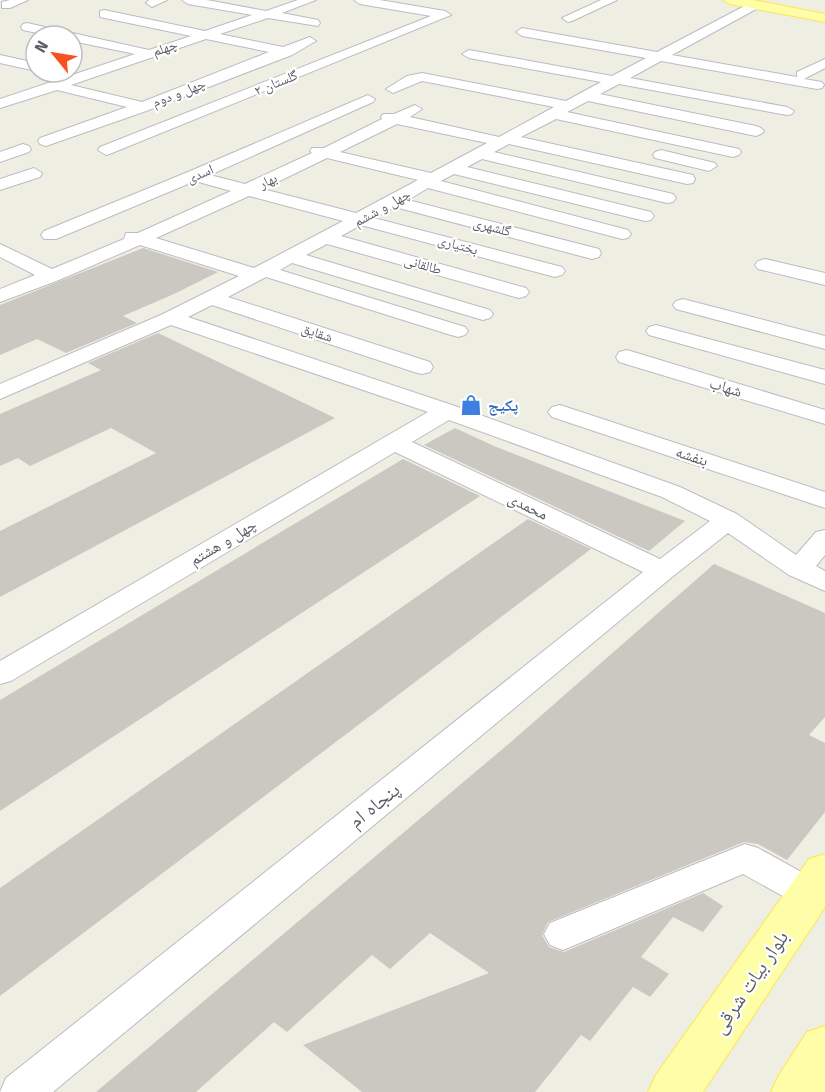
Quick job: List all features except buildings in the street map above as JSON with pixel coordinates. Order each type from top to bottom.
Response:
[{"type":"main road","points":[[729,0],[825,13]]},
{"type":"main road","points":[[792,0],[825,6]]},
{"type":"main road","points":[[750,3],[825,18]]},
{"type":"main road","name":"بلوار بیات شرقی","points":[[674,1092],[817,882]]},
{"type":"main road","points":[[797,1092],[825,1048]]},
{"type":"street","points":[[6,5],[22,0]]},
{"type":"street","points":[[209,4],[221,0]]},
{"type":"street","name":"چهلم","points":[[84,75],[310,0]]},
{"type":"street","name":"گلستان ۲","points":[[106,150],[445,15],[360,0]]},
{"type":"street","points":[[568,18],[610,0]]},
{"type":"street","name":"چهل و ششم","points":[[0,392],[170,318],[261,273],[531,126],[559,117],[586,96],[616,80],[638,69],[661,64],[750,3]]},
{"type":"street","points":[[189,5],[209,4],[318,21],[291,32]]},
{"type":"street","points":[[130,5],[98,16],[144,22],[331,61]]},
{"type":"street","points":[[123,29],[172,14]]},
{"type":"street","points":[[537,23],[519,31],[569,40],[661,64],[817,85]]},
{"type":"street","points":[[569,40],[585,30]]},
{"type":"street","points":[[84,39],[150,53]]},
{"type":"street","name":"چهل و دوم","points":[[46,141],[142,107],[310,41]]},
{"type":"street","points":[[488,45],[464,56],[616,80],[787,111]]},
{"type":"street","points":[[497,72],[534,54]]},
{"type":"street","points":[[0,59],[24,64]]},
{"type":"street","points":[[84,59],[111,66]]},
{"type":"street","points":[[802,75],[825,63]]},
{"type":"street","points":[[393,89],[416,78],[468,86],[559,117],[733,152]]},
{"type":"street","points":[[0,104],[46,84]]},
{"type":"street","points":[[71,84],[142,107],[188,118]]},
{"type":"street","points":[[449,96],[468,86]]},
{"type":"street","points":[[0,91],[22,96]]},
{"type":"street","points":[[586,96],[756,131]]},
{"type":"street","name":"اسدی","points":[[50,235],[195,176],[368,99]]},
{"type":"street","points":[[349,109],[687,179]]},
{"type":"street","name":"بهار","points":[[0,296],[52,276],[248,190],[415,109]]},
{"type":"street","points":[[277,140],[622,234]]},
{"type":"street","points":[[0,157],[23,149]]},
{"type":"street","points":[[642,151],[709,166]]},
{"type":"street","points":[[480,154],[667,198]]},
{"type":"street","points":[[453,169],[645,216]]},
{"type":"street","points":[[0,184],[34,173]]},
{"type":"street","name":"بختیاری","points":[[195,176],[555,272]]},
{"type":"street","name":"گلشهری","points":[[393,201],[592,253]]},
{"type":"street","points":[[88,221],[138,239],[459,331]]},
{"type":"street","name":"طالقانی","points":[[326,238],[519,292]]},
{"type":"street","points":[[0,250],[52,276]]},
{"type":"street","points":[[291,257],[483,315]]},
{"type":"street","points":[[765,265],[825,279]]},
{"type":"street","name":"شقایق","points":[[212,298],[422,367]]},
{"type":"street","points":[[683,305],[825,343]]},
{"type":"street","points":[[170,318],[447,411],[671,492],[728,520],[799,569],[825,582]]},
{"type":"street","points":[[656,331],[825,378]]},
{"type":"street","name":"شهاب","points":[[627,357],[825,417]]},
{"type":"street","name":"چهل و هشتم","points":[[0,674],[447,411]]},
{"type":"street","name":"بنفشه","points":[[560,412],[825,500]]},
{"type":"street","name":"محمدی","points":[[394,442],[662,571]]},
{"type":"street","name":"پنجاه ام","points":[[21,1092],[662,571],[728,520]]},
{"type":"street","points":[[799,569],[825,538]]},
{"type":"street","points":[[563,934],[745,858],[817,882]]},
{"type":"place","name":"پکیج","points":[[471,405]]}]
